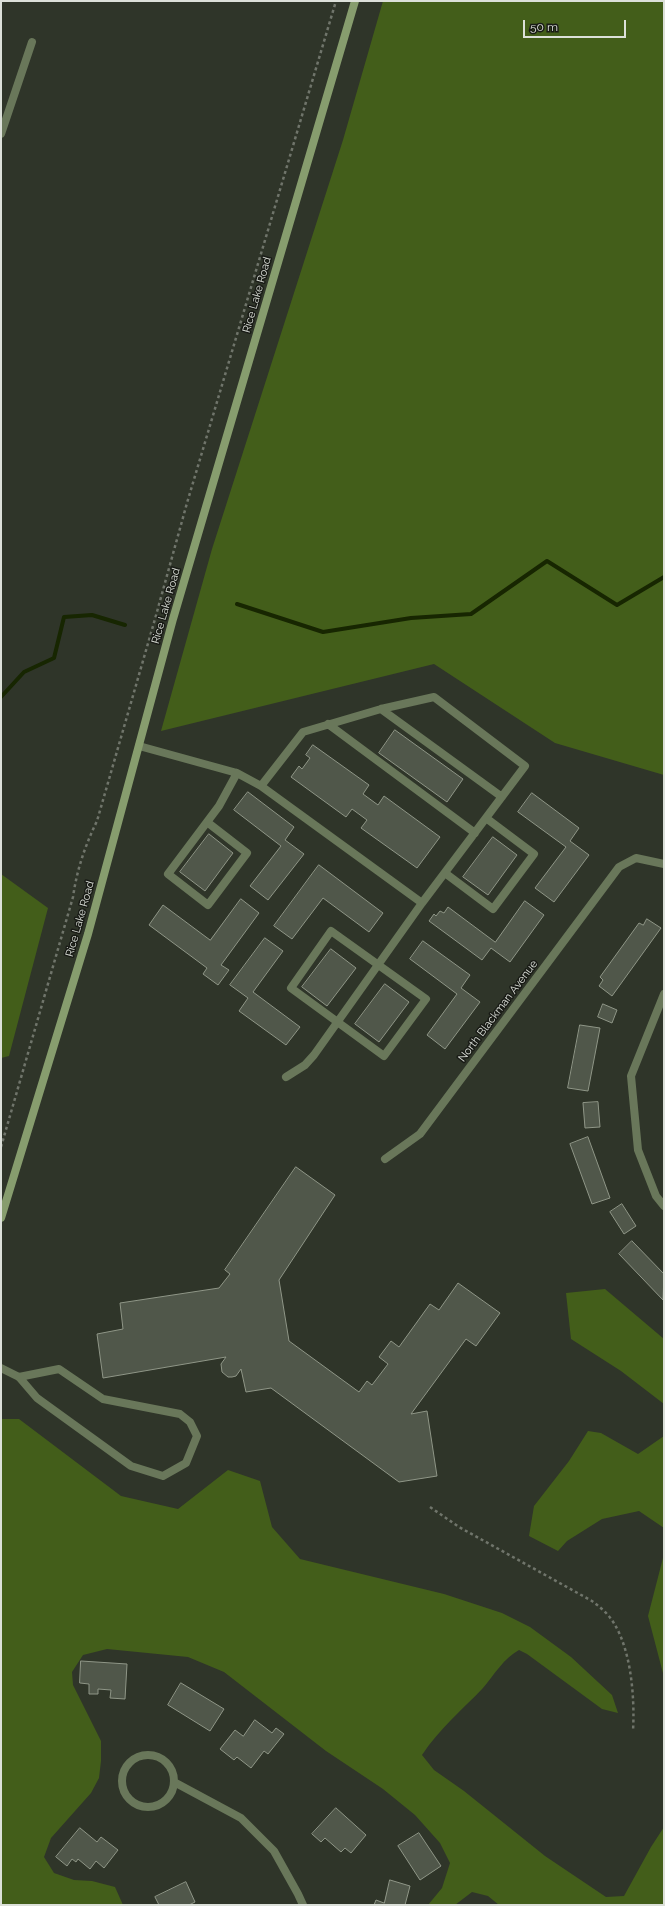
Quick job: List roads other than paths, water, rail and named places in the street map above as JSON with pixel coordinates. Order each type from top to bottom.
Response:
[{"type":"main road","name":"Rice Lake Road","points":[[1,1218],[88,934],[175,611],[355,1]]},
{"type":"street","points":[[1,134],[32,42]]},
{"type":"street","points":[[261,786],[304,732],[381,709],[434,698],[525,766],[422,903],[338,1022],[305,1065],[286,1077]]},
{"type":"street","points":[[381,709],[502,797]]},
{"type":"street","points":[[328,724],[475,832]]},
{"type":"street","points":[[139,746],[237,774],[261,786],[422,903]]},
{"type":"street","points":[[207,822],[247,853],[208,905],[168,874],[207,822],[237,774]]},
{"type":"street","points":[[445,873],[493,909],[534,854],[486,818]]},
{"type":"street","name":"North Blackman Avenue","points":[[385,1159],[420,1134],[619,867],[636,858],[664,864]]},
{"type":"street","points":[[332,931],[379,964],[426,999],[384,1056],[291,988],[332,931]]},
{"type":"street","points":[[664,994],[631,1076],[638,1150],[656,1196],[664,1206]]},
{"type":"street","points":[[1,1368],[19,1377],[37,1398],[131,1466],[163,1476],[186,1463],[197,1436],[190,1422],[180,1414],[103,1399],[59,1369],[19,1377]]},
{"type":"street","points":[[149,1755],[157,1756],[170,1766],[174,1782],[172,1791],[160,1804],[143,1806],[135,1803],[128,1797],[124,1790],[122,1781],[124,1773],[130,1763],[140,1756],[149,1755]]},
{"type":"street","points":[[174,1782],[241,1818],[274,1851],[303,1905]]},
{"type":"waterway","points":[[237,604],[323,632],[411,618],[471,614],[547,561],[617,605],[664,577]]},
{"type":"waterway","points":[[1,697],[24,672],[54,658],[64,617],[92,615],[125,625]]}]
